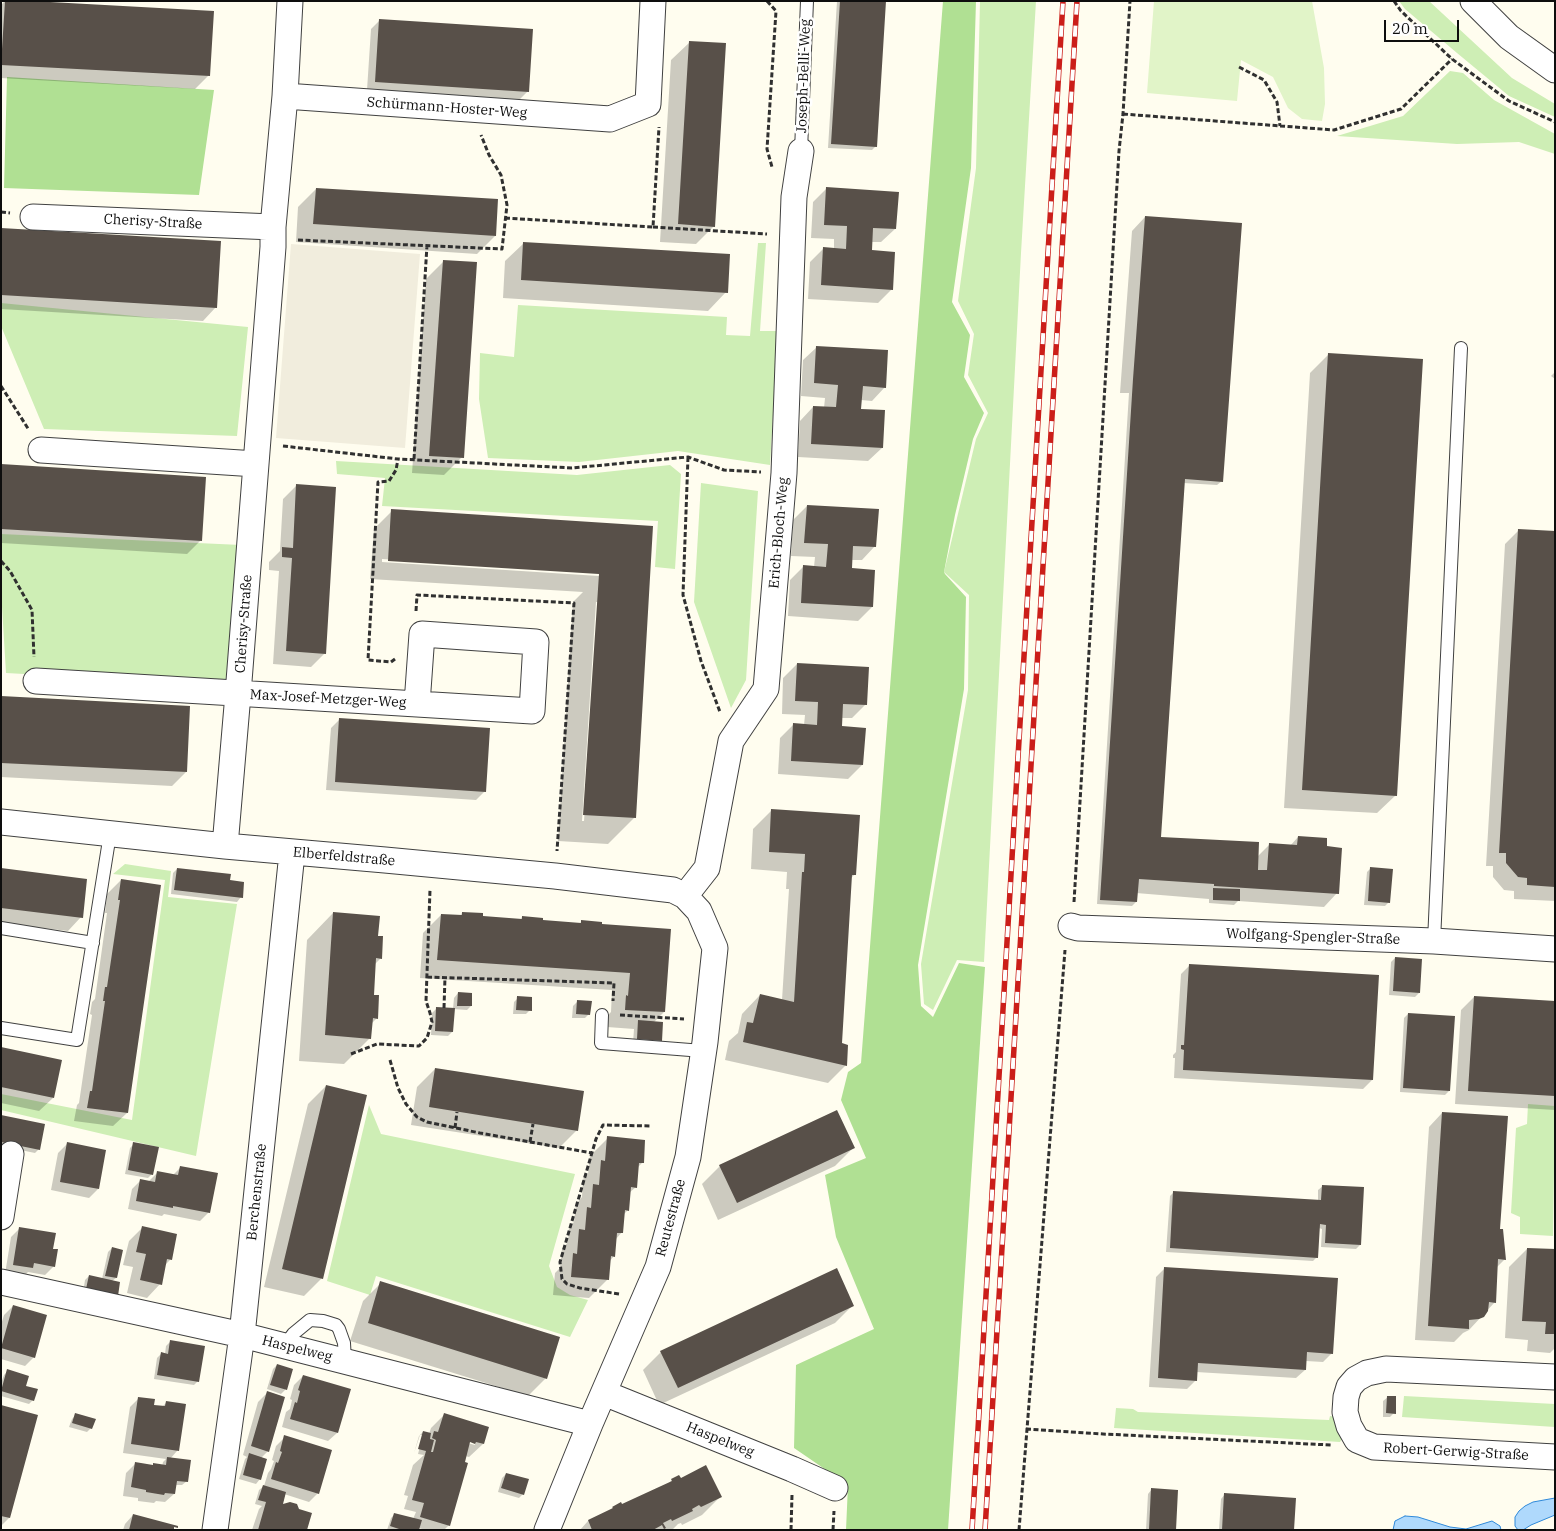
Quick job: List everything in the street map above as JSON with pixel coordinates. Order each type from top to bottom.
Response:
[{"type":"street","name":"Cherisy-Straße","points":[[225,846],[285,96],[290,1]]},
{"type":"street","points":[[648,104],[653,1]]},
{"type":"street","points":[[1472,1],[1509,37],[1555,70]]},
{"type":"street","name":"Schürmann-Hoster-Weg","points":[[285,96],[610,119],[648,104]]},
{"type":"street","name":"Erich-Bloch-Weg","points":[[685,896],[706,868],[730,740],[766,689],[784,473],[794,197],[802,151]]},
{"type":"street","name":"Cherisy-Straße","points":[[33,217],[273,233]]},
{"type":"street","points":[[41,450],[256,453]]},
{"type":"street","name":"Max-Josef-Metzger-Weg","points":[[238,694],[532,711],[536,642],[422,634],[417,704]]},
{"type":"street","name":"Cherisy-Straße","points":[[36,681],[238,694]]},
{"type":"street","name":"Elberfeldstraße","points":[[1,822],[292,853],[430,864],[673,890],[685,896]]},
{"type":"street","name":"Berchenstraße","points":[[215,1530],[242,1335],[292,853]]},
{"type":"street","name":"Reutestraße","points":[[547,1530],[590,1424],[658,1267],[688,1157],[715,948],[698,911],[685,896]]},
{"type":"street","name":"Wolfgang-Spengler-Straße","points":[[1071,926],[1078,928],[1434,941],[1555,949]]},
{"type":"street","points":[[1,1217],[11,1154]]},
{"type":"street","name":"Haspelweg","points":[[1,1282],[242,1335],[590,1424]]},
{"type":"street","name":"Robert-Gerwig-Straße","points":[[1555,1377],[1386,1369],[1368,1373],[1356,1379],[1349,1387],[1345,1412],[1349,1426],[1357,1440],[1374,1448],[1555,1457]]},
{"type":"street","name":"Haspelweg","points":[[604,1393],[835,1488]]},
{"type":"lane","name":"Joseph-Belli-Weg","points":[[802,151],[807,1]]},
{"type":"lane","points":[[1434,941],[1461,348]]},
{"type":"lane","points":[[1,1028],[77,1040],[110,834]]},
{"type":"lane","points":[[1,928],[93,943]]},
{"type":"lane","points":[[607,1015],[601,1042],[703,1051]]},
{"type":"lane","points":[[284,1346],[293,1334],[310,1320],[323,1321],[336,1325],[339,1329],[344,1343],[346,1361]]},
{"type":"path","points":[[767,1],[776,11],[768,149],[775,176],[794,197]]},
{"type":"path","points":[[1019,1530],[1064,959],[1074,906],[1119,151],[1130,1]]},
{"type":"path","points":[[1394,1],[1401,11],[1452,59],[1509,101],[1555,122]]},
{"type":"path","points":[[1123,114],[1334,130],[1401,110],[1452,59]]},
{"type":"path","points":[[1240,67],[1264,80],[1277,102],[1280,126]]},
{"type":"path","points":[[648,104],[660,116],[653,227]]},
{"type":"path","points":[[273,233],[427,246],[502,249],[507,205],[500,175],[489,155],[477,125],[477,110]]},
{"type":"path","points":[[506,218],[775,235]]},
{"type":"path","points":[[414,459],[427,246]]},
{"type":"path","points":[[1,386],[41,450]]},
{"type":"path","points":[[256,453],[572,468],[688,457],[724,470],[784,473]]},
{"type":"path","points":[[688,457],[683,595],[701,661],[730,740]]},
{"type":"path","points":[[1,561],[10,571],[32,610],[36,681]]},
{"type":"path","points":[[351,1054],[378,1044],[419,1046],[424,1042],[430,1030],[432,1022],[426,1001],[430,864]]},
{"type":"path","points":[[427,977],[614,984],[613,1007]]},
{"type":"path","points":[[444,1008],[445,977]]},
{"type":"path","points":[[607,1015],[707,1021]]},
{"type":"path","points":[[390,1060],[398,1088],[406,1104],[417,1117],[427,1122],[592,1153]]},
{"type":"path","points":[[455,1128],[457,1112]]},
{"type":"path","points":[[530,1142],[532,1124]]},
{"type":"path","points":[[643,1302],[627,1295],[580,1288],[567,1284],[562,1279],[560,1262],[596,1139],[603,1125],[651,1126]]},
{"type":"path","points":[[1026,1429],[1336,1446]]},
{"type":"path","points":[[791,1530],[792,1469]]},
{"type":"green space","points":[[943,1],[976,1],[971,168],[952,302],[970,335],[964,377],[984,413],[973,439],[944,572],[966,597],[964,689],[918,965],[921,1006],[933,1017],[959,963],[985,967],[948,1530],[846,1530],[848,1485],[794,1448],[796,1365],[874,1329],[836,1237],[825,1175],[866,1158],[841,1100],[848,1072],[861,1063]]},
{"type":"green space","points":[[980,1],[1036,1],[984,962],[957,960],[933,1010],[924,1004],[921,964],[968,690],[969,595],[944,572],[976,439],[988,413],[968,375],[974,334],[958,301],[976,168]]},
{"type":"green space","points":[[1154,1],[1312,1],[1324,68],[1325,104],[1322,121],[1302,119],[1288,108],[1273,77],[1241,60],[1237,101],[1147,93]]},
{"type":"green space","points":[[1399,1],[1429,1],[1512,78],[1555,104],[1555,117],[1509,96],[1405,9]]},
{"type":"green space","points":[[1450,71],[1463,73],[1494,100],[1555,134],[1555,154],[1519,142],[1457,144],[1337,136],[1403,116]]},
{"type":"green space","points":[[7,77],[214,90],[199,195],[4,188]]},
{"type":"green space","points":[[758,243],[766,243],[760,331],[778,331],[770,465],[678,451],[579,462],[488,458],[479,399],[480,353],[514,357],[518,305],[727,317],[726,335],[750,336]]},
{"type":"green space","points":[[1,303],[248,327],[237,436],[44,429],[1,326]]},
{"type":"green space","points":[[336,461],[577,475],[670,465],[681,474],[675,569],[655,567],[658,521],[382,506],[385,478],[337,474]]},
{"type":"green space","points":[[701,483],[758,491],[746,680],[731,708],[694,602]]},
{"type":"green space","points":[[1,534],[241,545],[225,685],[6,673],[1,590]]},
{"type":"green space","points":[[125,864],[171,871],[168,897],[237,904],[196,1156],[1,1110],[1,1094],[132,1120],[165,880],[113,874]]},
{"type":"green space","points":[[1528,1104],[1555,1106],[1553,1236],[1520,1234],[1520,1217],[1511,1213],[1516,1128],[1527,1124]]},
{"type":"green space","points":[[369,1105],[381,1134],[575,1174],[549,1266],[557,1287],[570,1295],[588,1300],[570,1337],[376,1276],[370,1295],[327,1281]]},
{"type":"green space","points":[[1404,1396],[1555,1404],[1555,1427],[1402,1417]]},
{"type":"green space","points":[[1116,1408],[1133,1409],[1138,1412],[1329,1420],[1330,1416],[1335,1417],[1344,1435],[1340,1442],[1114,1428]]},
{"type":"shaded area","points":[[291,244],[420,254],[405,448],[276,438]]},
{"type":"water","points":[[1555,1498],[1555,1515],[1523,1530],[1518,1530],[1515,1526],[1515,1517],[1519,1511],[1533,1502]]},
{"type":"water","points":[[1405,1516],[1418,1517],[1450,1527],[1466,1529],[1492,1521],[1500,1526],[1501,1530],[1393,1530],[1395,1521]]},
{"type":"building","points":[[5,1],[214,11],[210,76],[1,65]]},
{"type":"building","points":[[840,1],[886,1],[877,147],[831,144]]},
{"type":"building","points":[[379,19],[533,29],[529,92],[375,82]]},
{"type":"building","points":[[689,41],[726,43],[715,227],[678,224]]},
{"type":"building","points":[[826,187],[899,192],[896,229],[873,228],[872,250],[895,252],[893,290],[821,285],[823,247],[846,249],[847,226],[824,225]]},
{"type":"building","points":[[316,188],[498,199],[496,236],[313,224]]},
{"type":"building","points":[[1145,216],[1242,223],[1223,482],[1185,479],[1161,837],[1259,842],[1258,870],[1267,870],[1269,843],[1297,845],[1298,836],[1327,838],[1327,846],[1342,848],[1339,894],[1139,879],[1137,902],[1100,900]]},
{"type":"building","points":[[1,228],[221,241],[217,308],[1,295]]},
{"type":"building","points":[[523,242],[730,254],[728,293],[521,280]]},
{"type":"building","points":[[443,260],[477,262],[464,458],[429,456]]},
{"type":"building","points":[[816,346],[888,350],[886,388],[863,386],[861,409],[885,410],[883,448],[811,444],[813,406],[836,407],[838,385],[814,383]]},
{"type":"building","points":[[1328,353],[1423,359],[1397,796],[1302,790]]},
{"type":"building","points":[[1,464],[206,477],[202,541],[1,529]]},
{"type":"building","points":[[296,484],[336,487],[326,654],[286,651],[292,558],[282,557],[282,547],[293,548]]},
{"type":"building","points":[[807,505],[879,509],[876,547],[853,546],[852,568],[875,570],[873,607],[801,603],[803,565],[826,567],[828,544],[804,543]]},
{"type":"building","points":[[391,509],[653,526],[636,818],[583,815],[599,574],[388,561]]},
{"type":"building","points":[[1518,529],[1555,531],[1555,887],[1527,885],[1527,878],[1518,877],[1506,863],[1506,853],[1499,853]]},
{"type":"building","points":[[797,663],[869,667],[867,705],[843,704],[842,726],[866,728],[863,765],[791,761],[793,723],[817,725],[818,702],[795,701]]},
{"type":"building","points":[[1,696],[190,706],[187,772],[1,763]]},
{"type":"building","points":[[339,718],[490,728],[486,792],[335,782]]},
{"type":"building","points":[[771,809],[860,815],[856,875],[852,875],[842,1043],[848,1045],[847,1066],[743,1042],[747,1022],[753,1023],[760,994],[794,1002],[802,872],[804,872],[805,854],[769,852]]},
{"type":"building","points":[[1370,867],[1393,869],[1390,903],[1368,901]]},
{"type":"building","points":[[1,868],[87,879],[83,918],[1,908]]},
{"type":"building","points":[[177,868],[231,874],[230,880],[244,882],[243,898],[174,890]]},
{"type":"building","points":[[121,879],[161,885],[128,1113],[87,1108],[90,1091],[92,1091],[105,1001],[103,1001],[105,987],[107,987],[120,900],[118,900]]},
{"type":"building","points":[[1213,888],[1240,889],[1240,901],[1213,900]]},
{"type":"building","points":[[333,912],[380,916],[378,936],[383,936],[382,959],[376,958],[374,995],[379,995],[378,1019],[373,1018],[371,1039],[325,1035]]},
{"type":"building","points":[[462,912],[483,913],[483,916],[522,919],[522,916],[581,923],[581,920],[602,922],[602,924],[671,929],[665,1012],[625,1010],[630,973],[437,960],[441,914],[462,915]]},
{"type":"building","points":[[1395,957],[1422,959],[1420,993],[1393,991]]},
{"type":"building","points":[[1189,964],[1379,975],[1373,1080],[1183,1070],[1184,1050],[1181,1049],[1181,1045],[1184,1045]]},
{"type":"building","points":[[458,992],[472,993],[472,1006],[457,1006]]},
{"type":"building","points":[[517,996],[532,997],[532,1011],[516,1010]]},
{"type":"building","points":[[1474,996],[1555,1001],[1555,1096],[1468,1091]]},
{"type":"building","points":[[577,1000],[592,1001],[590,1015],[576,1014]]},
{"type":"building","points":[[436,1007],[455,1008],[453,1032],[435,1031]]},
{"type":"building","points":[[1408,1013],[1455,1016],[1450,1091],[1403,1088]]},
{"type":"building","points":[[638,1020],[663,1022],[662,1041],[637,1039]]},
{"type":"building","points":[[1,1047],[62,1060],[54,1098],[1,1087]]},
{"type":"building","points":[[435,1068],[584,1091],[578,1131],[429,1107]]},
{"type":"building","points":[[326,1085],[367,1095],[323,1279],[282,1269]]},
{"type":"building","points":[[837,1110],[855,1148],[737,1203],[719,1165]]},
{"type":"building","points":[[1442,1112],[1508,1116],[1500,1229],[1503,1229],[1506,1260],[1498,1259],[1496,1303],[1489,1302],[1488,1311],[1484,1317],[1469,1320],[1469,1329],[1428,1326]]},
{"type":"building","points":[[1,1115],[45,1124],[40,1150],[1,1142]]},
{"type":"building","points":[[607,1136],[645,1140],[644,1163],[639,1163],[637,1188],[631,1187],[629,1211],[625,1210],[623,1233],[617,1233],[615,1257],[611,1256],[609,1280],[571,1277],[573,1253],[577,1254],[579,1229],[585,1230],[587,1207],[591,1208],[593,1184],[599,1185],[601,1160],[605,1161]]},
{"type":"building","points":[[67,1142],[106,1150],[99,1189],[60,1182]]},
{"type":"building","points":[[133,1142],[159,1147],[153,1175],[128,1170]]},
{"type":"building","points":[[180,1166],[218,1173],[210,1213],[136,1201],[140,1179],[155,1182],[157,1171],[178,1175]]},
{"type":"building","points":[[1322,1185],[1364,1187],[1361,1245],[1325,1243],[1326,1225],[1320,1224],[1318,1258],[1170,1248],[1173,1191],[1321,1200]]},
{"type":"building","points":[[142,1226],[177,1234],[172,1260],[167,1259],[162,1285],[140,1280],[146,1254],[136,1252]]},
{"type":"building","points":[[19,1227],[56,1233],[53,1249],[58,1249],[55,1267],[34,1263],[33,1268],[13,1265]]},
{"type":"building","points":[[112,1247],[123,1250],[117,1278],[105,1276]]},
{"type":"building","points":[[1527,1248],[1555,1249],[1555,1334],[1545,1334],[1546,1322],[1522,1321]]},
{"type":"building","points":[[1164,1267],[1338,1278],[1333,1354],[1307,1352],[1306,1370],[1198,1363],[1197,1381],[1158,1378]]},
{"type":"building","points":[[837,1268],[854,1306],[678,1388],[660,1351]]},
{"type":"building","points":[[89,1275],[120,1282],[118,1296],[86,1289]]},
{"type":"building","points":[[380,1281],[560,1337],[547,1379],[368,1323]]},
{"type":"building","points":[[13,1305],[47,1315],[35,1358],[1,1348]]},
{"type":"building","points":[[170,1340],[205,1346],[199,1382],[157,1375],[161,1352],[168,1354]]},
{"type":"building","points":[[277,1364],[293,1369],[287,1390],[270,1385]]},
{"type":"building","points":[[7,1369],[29,1376],[26,1386],[38,1389],[34,1401],[1,1391]]},
{"type":"building","points":[[303,1375],[351,1389],[338,1433],[290,1419],[295,1402],[297,1403],[300,1391],[298,1390]]},
{"type":"building","points":[[267,1391],[285,1397],[269,1452],[251,1446]]},
{"type":"building","points":[[1387,1396],[1396,1396],[1396,1414],[1386,1413]]},
{"type":"building","points":[[138,1397],[155,1399],[154,1405],[165,1406],[166,1401],[186,1404],[179,1451],[131,1444]]},
{"type":"building","points":[[1,1405],[38,1415],[10,1518],[1,1516]]},
{"type":"building","points":[[75,1413],[96,1419],[92,1429],[72,1423]]},
{"type":"building","points":[[444,1413],[489,1427],[484,1444],[470,1442],[465,1462],[468,1463],[450,1526],[420,1517],[424,1503],[412,1500],[426,1451],[418,1449],[423,1431],[431,1433],[430,1439],[434,1440],[431,1452],[433,1452],[436,1440],[432,1438],[434,1431],[438,1432]]},
{"type":"building","points":[[284,1435],[332,1450],[319,1494],[271,1479],[276,1462],[278,1463],[282,1452],[280,1451]]},
{"type":"building","points":[[249,1453],[267,1459],[261,1480],[243,1475]]},
{"type":"building","points":[[167,1457],[191,1460],[188,1482],[177,1481],[175,1494],[165,1493],[164,1495],[131,1487],[135,1462],[166,1465]]},
{"type":"building","points":[[706,1465],[722,1497],[701,1507],[699,1505],[692,1509],[693,1511],[663,1523],[666,1528],[664,1529],[662,1525],[653,1530],[592,1530],[588,1520],[621,1502],[622,1504],[672,1481],[671,1479],[679,1475],[681,1478]]},
{"type":"building","points":[[506,1473],[529,1479],[524,1495],[501,1488]]},
{"type":"building","points":[[263,1485],[286,1492],[283,1504],[290,1502],[297,1504],[299,1509],[312,1513],[307,1530],[258,1530],[266,1502],[258,1500]]},
{"type":"building","points":[[1151,1488],[1178,1490],[1176,1530],[1149,1530]]},
{"type":"building","points":[[1224,1493],[1296,1498],[1294,1530],[1222,1530]]},
{"type":"building","points":[[394,1513],[422,1520],[419,1530],[402,1530],[390,1526]]},
{"type":"building","points":[[133,1514],[178,1526],[178,1528],[174,1527],[174,1530],[129,1530]]},
{"type":"railway","points":[[972,1530],[1063,1]]},
{"type":"railway","points":[[985,1530],[1077,1]]}]
